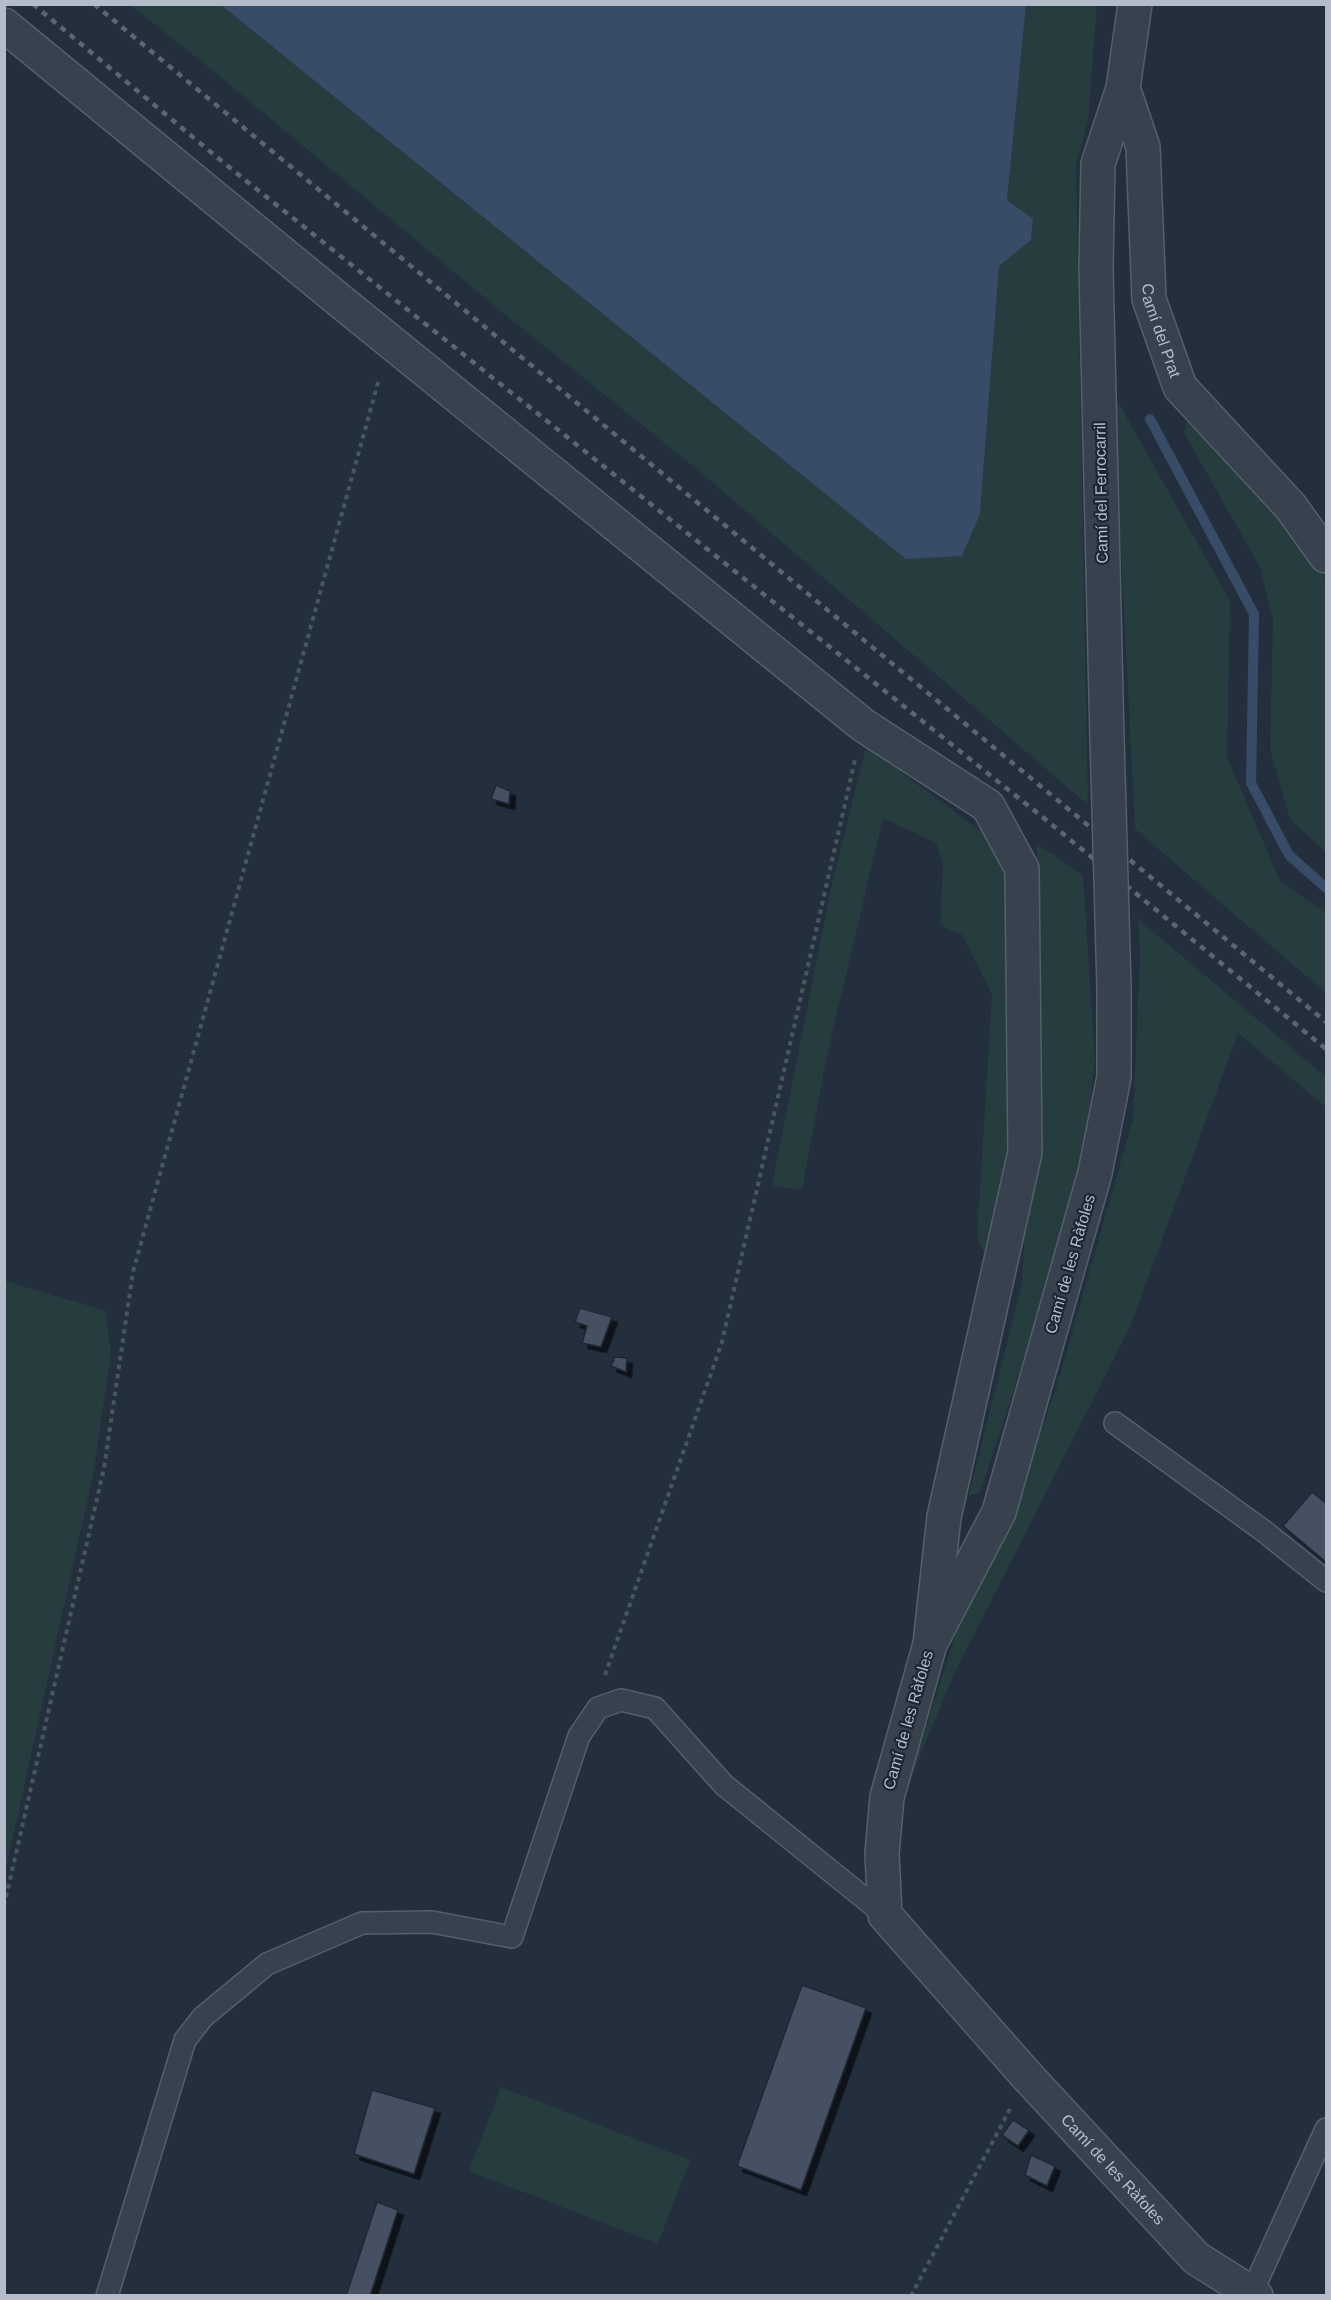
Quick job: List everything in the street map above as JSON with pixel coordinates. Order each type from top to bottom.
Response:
[{"type":"street","name":"Camí del Ferrocarril","points":[[1114,987],[1096,268],[1098,164],[1123,88],[1135,4]]},
{"type":"street","points":[[4,25],[863,725],[988,807],[1022,869],[1025,1152],[944,1517],[930,1644]]},
{"type":"street","name":"Camí del Prat","points":[[1123,88],[1143,147],[1149,299],[1180,387],[1291,507],[1326,556]]},
{"type":"street","name":"Camí de les Ràfoles","points":[[1114,987],[1114,1077],[1092,1184],[999,1512],[930,1644],[887,1797],[882,1854],[885,1915],[1028,2077],[1196,2258],[1254,2294]]},
{"type":"lane","points":[[1115,1423],[1265,1532],[1326,1581]]},
{"type":"lane","points":[[107,2295],[185,2040],[203,2017],[267,1964],[362,1923],[432,1922],[512,1936],[579,1736],[598,1708],[621,1700],[654,1707],[724,1785],[885,1915]]},
{"type":"lane","points":[[1254,2294],[1326,2129]]},
{"type":"path","points":[[4,1906],[104,1468],[133,1272],[390,340]]},
{"type":"path","points":[[598,1708],[608,1662],[722,1342],[863,725]]},
{"type":"path","points":[[911,2295],[1028,2077]]},
{"type":"green space","points":[[130,5],[221,5],[531,256],[980,514],[999,265],[1031,240],[1033,220],[1007,200],[1026,5],[1097,5],[1088,121],[1076,165],[1088,805],[698,470],[508,317],[206,65]]},
{"type":"green space","points":[[1113,393],[1230,601],[1227,757],[1280,881],[1326,913],[1326,993],[1135,829]]},
{"type":"green space","points":[[1189,413],[1304,543],[1326,579],[1326,852],[1290,819],[1270,749],[1273,620],[1260,567],[1184,433]]},
{"type":"green space","points":[[866,746],[998,844],[1006,875],[1013,1168],[993,1272],[977,1237],[992,995],[962,934],[940,926],[943,866],[936,843],[883,818],[826,1060],[802,1190],[772,1185],[831,889]]},
{"type":"green space","points":[[1037,844],[1083,875],[1095,1060],[1080,1188],[980,1493],[969,1495],[1022,1283],[1037,996]]},
{"type":"green space","points":[[1138,919],[1326,1077],[1326,1107],[1238,1033],[1130,1327],[952,1678],[906,1790],[961,1617],[1014,1507],[1056,1389],[1133,1119],[1140,955]]},
{"type":"green space","points":[[5,1281],[106,1311],[111,1354],[94,1470],[5,1873]]},
{"type":"green space","points":[[501,2087],[690,2160],[658,2244],[469,2171]]},
{"type":"water","points":[[221,5],[1026,5],[1007,200],[1033,219],[1031,240],[999,266],[980,514],[962,556],[906,559]]},
{"type":"building","points":[[496,785],[510,791],[509,804],[491,799]]},
{"type":"building","points":[[580,1308],[612,1317],[601,1347],[582,1343],[587,1326],[575,1322]]},
{"type":"building","points":[[615,1357],[627,1358],[626,1372],[611,1366]]},
{"type":"building","points":[[1312,1492],[1326,1503],[1326,1562],[1283,1526]]},
{"type":"building","points":[[802,1985],[866,2008],[801,2190],[737,2166]]},
{"type":"building","points":[[372,2090],[435,2108],[414,2174],[354,2154]]},
{"type":"building","points":[[1013,2120],[1029,2130],[1018,2146],[1002,2135]]},
{"type":"building","points":[[1031,2155],[1055,2166],[1047,2186],[1025,2175]]},
{"type":"building","points":[[377,2202],[398,2210],[370,2296],[346,2296]]},
{"type":"waterway","points":[[1150,419],[1254,614],[1251,783],[1289,855],[1326,888]]},
{"type":"railway","points":[[33,4],[224,163],[1045,819],[1326,1049]]},
{"type":"railway","points":[[94,4],[1326,1022]]}]
